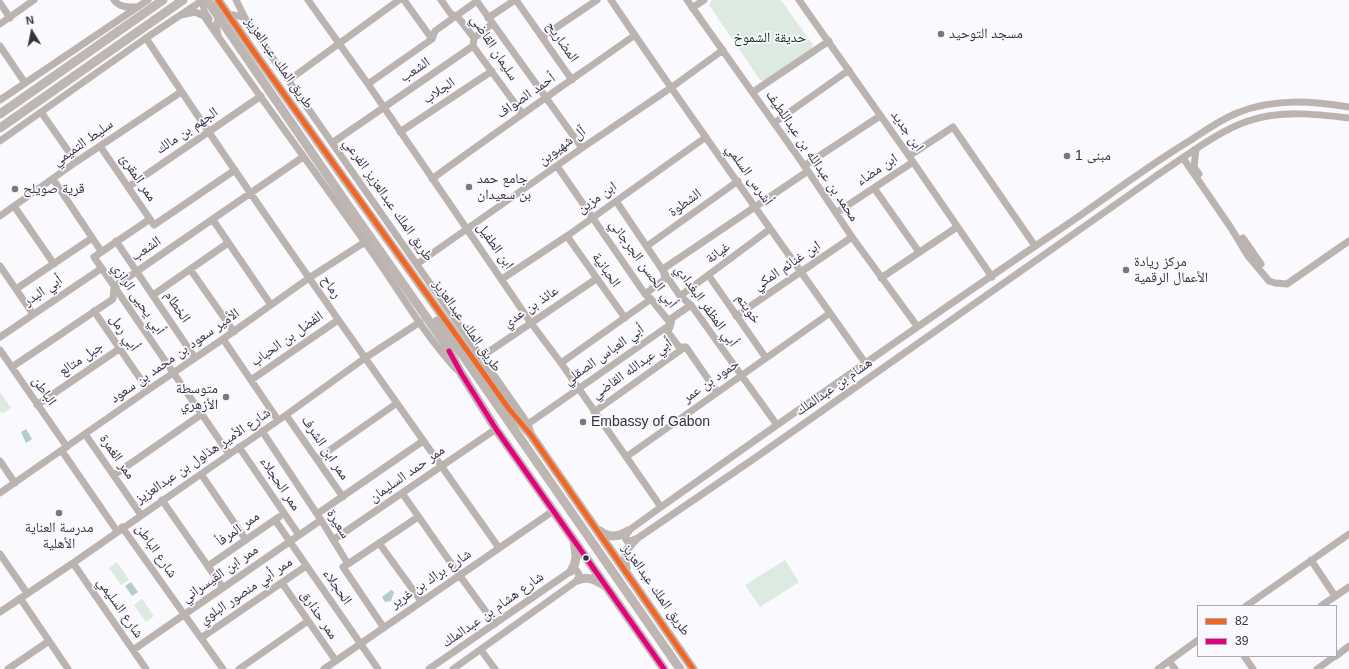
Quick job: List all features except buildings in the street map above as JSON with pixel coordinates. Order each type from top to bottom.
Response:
[{"type":"main road","points":[[0,114],[163,0]]},
{"type":"main road","points":[[0,128],[183,0]]},
{"type":"main road","name":"طريق الملك عبدالعزيز","points":[[207,0],[345,201],[404,282],[449,351],[460,373],[496,429],[664,669]]},
{"type":"main road","name":"طريق الملك عبدالعزيز","points":[[218,0],[509,409],[531,435],[693,669]]},
{"type":"main road","points":[[404,282],[426,305],[457,348],[680,669]]},
{"type":"main road","points":[[431,299],[430,302],[434,311],[452,337],[457,348]]},
{"type":"main road","points":[[595,527],[604,534],[610,536],[618,536],[628,531]]},
{"type":"main road","points":[[571,571],[576,564],[574,540]]},
{"type":"main road","points":[[627,572],[624,555],[634,540]]},
{"type":"main road","points":[[578,580],[587,578],[608,587]]},
{"type":"street","points":[[0,24],[34,0]]},
{"type":"street","points":[[114,0],[116,3],[124,7],[138,7]]},
{"type":"street","points":[[0,100],[148,0]]},
{"type":"street","points":[[230,0],[245,18]]},
{"type":"street","name":"طريق الملك عبدالعزيز الفرعي","points":[[236,0],[245,18],[528,424],[531,435]]},
{"type":"street","name":"ابن الطفيل","points":[[308,0],[368,84],[531,323],[561,363],[661,507]]},
{"type":"street","points":[[289,80],[399,0]]},
{"type":"street","points":[[404,0],[432,40]]},
{"type":"street","name":"سليمان القاضي","points":[[441,0],[451,14],[457,16],[474,38],[474,46],[522,114]]},
{"type":"street","points":[[474,38],[513,0]]},
{"type":"street","name":"المضاريح","points":[[516,0],[572,80]]},
{"type":"street","points":[[542,37],[597,0]]},
{"type":"street","name":"أشرس السلمي","points":[[611,0],[738,181],[770,230],[802,271],[866,364]]},
{"type":"street","name":"محمد بن عبدالله بن عبداللطيف","points":[[687,0],[753,92],[852,237],[882,278],[915,328],[921,342]]},
{"type":"street","points":[[692,8],[704,0]]},
{"type":"street","name":"ابن جديد","points":[[799,0],[829,41],[957,227],[990,278],[995,290]]},
{"type":"street","points":[[0,141],[181,15],[196,2],[200,1],[219,39]]},
{"type":"street","points":[[368,84],[432,40],[435,31],[476,1]]},
{"type":"street","name":"سليمان القاضي","points":[[476,1],[582,148]]},
{"type":"street","points":[[0,3],[10,18]]},
{"type":"street","points":[[181,15],[195,12],[204,16],[365,242],[441,352],[460,373]]},
{"type":"street","points":[[219,39],[217,29],[219,18],[230,13],[245,18]]},
{"type":"street","name":"أحمد الصواف","points":[[432,179],[572,80],[634,34]]},
{"type":"street","name":"رماح","points":[[146,38],[208,132],[252,193],[338,320],[499,548]]},
{"type":"street","points":[[753,92],[829,41]]},
{"type":"street","points":[[0,46],[25,83]]},
{"type":"street","name":"الشعب","points":[[332,143],[474,46]]},
{"type":"street","name":"آل شهيوين","points":[[417,264],[723,50]]},
{"type":"street","points":[[774,123],[849,70]]},
{"type":"street","name":"الجلاب","points":[[400,132],[492,71]]},
{"type":"street","name":"سليط التميمي","points":[[0,216],[53,180],[76,162],[181,92]]},
{"type":"street","name":"الجهم بن مالك","points":[[128,187],[261,96]]},
{"type":"street","name":"هشام بن عبدالملك","points":[[628,531],[915,328],[990,278],[1149,167],[1222,120],[1251,108],[1272,103],[1324,103],[1349,107]]},
{"type":"street","points":[[41,112],[76,162]]},
{"type":"street","name":"هشام بن عبدالملك","points":[[634,540],[755,458],[1196,149],[1237,125],[1265,117],[1299,114],[1349,118]]},
{"type":"street","points":[[645,294],[666,279],[663,269],[755,207],[806,168],[880,116]]},
{"type":"street","name":"ابن مضاء","points":[[836,213],[874,188],[953,127],[1035,246]]},
{"type":"street","name":"ابن مزين","points":[[502,279],[567,236],[706,137]]},
{"type":"street","name":"ممر المقرئ","points":[[100,146],[152,222]]},
{"type":"street","points":[[1196,149],[1194,167],[1268,276],[1282,280],[1296,276],[1349,238]]},
{"type":"street","name":"الشعب","points":[[12,367],[113,299],[114,287],[303,157]]},
{"type":"street","points":[[1183,158],[1231,228],[1248,256],[1269,281],[1287,284],[1294,281],[1349,241]]},
{"type":"street","name":"أبي الحسن الجرجاني","points":[[557,166],[645,294],[652,299],[671,324],[668,332],[679,347],[686,347],[717,392]]},
{"type":"street","points":[[1149,167],[1156,176]]},
{"type":"street","points":[[53,180],[101,252],[116,241],[152,222],[235,170]]},
{"type":"street","name":"الشطوة","points":[[647,246],[738,181]]},
{"type":"street","points":[[874,188],[919,252]]},
{"type":"street","name":"أبي المظفر البغدادي","points":[[616,201],[680,296],[691,305],[777,425]]},
{"type":"street","points":[[14,206],[54,264]]},
{"type":"street","points":[[213,220],[271,305]]},
{"type":"street","points":[[1068,224],[1075,234]]},
{"type":"street","points":[[882,278],[957,227]]},
{"type":"street","name":"غيانة","points":[[680,296],[770,230]]},
{"type":"street","name":"الحبانية","points":[[567,236],[625,318]]},
{"type":"street","name":"ابن غنائم المكي","points":[[736,316],[852,237]]},
{"type":"street","points":[[16,289],[92,238]]},
{"type":"street","name":"الخطام","points":[[116,241],[195,358]]},
{"type":"street","name":"الأمير سعود بن محمد بن سعود","points":[[0,493],[234,332],[309,278],[365,242]]},
{"type":"street","points":[[153,295],[228,243]]},
{"type":"street","name":"أبي يحيى الرازي","points":[[101,252],[94,257],[229,454]]},
{"type":"street","points":[[0,266],[33,314]]},
{"type":"street","name":"أبي البدر","points":[[0,337],[102,268]]},
{"type":"street","points":[[190,269],[234,332]]},
{"type":"street","name":"خويتم","points":[[709,276],[766,358]]},
{"type":"street","name":"عائذ بن عدي","points":[[481,357],[596,279]]},
{"type":"street","points":[[561,363],[652,299]]},
{"type":"street","name":"أبي العباس الصقلي","points":[[528,424],[671,324],[672,318],[691,305]]},
{"type":"street","name":"أبي رمل","points":[[94,311],[148,390]]},
{"type":"street","name":"حمود بن عمر","points":[[626,457],[830,313]]},
{"type":"street","name":"الفضل بن الحباب","points":[[251,380],[338,320]]},
{"type":"street","name":"شارع الأمير هذلول بن عبدالعزيز","points":[[0,611],[73,563],[262,432],[365,358],[420,322]]},
{"type":"street","points":[[223,339],[278,420]]},
{"type":"street","name":"أبي عبدالله القاضي","points":[[594,412],[686,347]]},
{"type":"street","name":"جبل متالع","points":[[37,405],[119,349]]},
{"type":"street","name":"الباطن","points":[[0,350],[37,405],[64,449],[120,529]]},
{"type":"street","points":[[317,459],[397,404]]},
{"type":"street","points":[[114,475],[202,414]]},
{"type":"street","name":"ممر ابن الشرف","points":[[286,415],[343,497]]},
{"type":"street","name":"ممر حمد السليمان","points":[[333,540],[496,429]]},
{"type":"street","name":"سعيرة","points":[[262,432],[319,517],[348,564],[343,567],[384,628]]},
{"type":"street","name":"ممر الغمرة","points":[[85,434],[141,515]]},
{"type":"street","name":"ممر ابن القيسراني","points":[[133,650],[299,535],[343,497],[423,441]]},
{"type":"street","name":"ممر الحجلاء","points":[[239,447],[299,535]]},
{"type":"street","points":[[0,461],[15,483]]},
{"type":"street","points":[[201,474],[246,540]]},
{"type":"street","points":[[402,493],[495,624]]},
{"type":"street","points":[[162,500],[223,588]]},
{"type":"street","name":"شارع براك بن غرير","points":[[324,669],[553,510]]},
{"type":"street","name":"ممر المرفأ","points":[[208,566],[284,514]]},
{"type":"street","points":[[348,564],[418,517]]},
{"type":"street","name":"الحجلاء","points":[[275,520],[378,669]]},
{"type":"street","name":"شارع الباطن","points":[[120,529],[185,614],[223,669]]},
{"type":"street","points":[[628,531],[625,535],[626,540],[634,540]]},
{"type":"street","points":[[1247,605],[1349,534]]},
{"type":"street","points":[[379,543],[421,601]]},
{"type":"street","points":[[0,554],[27,593]]},
{"type":"street","points":[[1311,560],[1335,596]]},
{"type":"street","name":"شارع السليمي","points":[[73,563],[145,668]]},
{"type":"street","name":"ممر أبي منصور البلوي","points":[[201,638],[306,566]]},
{"type":"street","points":[[571,571],[576,570],[578,572],[578,580]]},
{"type":"street","name":"شارع هشام بن عبدالملك","points":[[429,669],[571,571]]},
{"type":"street","name":"شارع هشام بن عبدالملك","points":[[453,669],[482,650],[578,580]]},
{"type":"street","name":"ممر حذارق","points":[[282,583],[336,661]]},
{"type":"street","points":[[1322,605],[1349,587]]},
{"type":"street","points":[[20,598],[68,669]]},
{"type":"street","points":[[239,669],[308,621]]},
{"type":"street","points":[[8,669],[49,641]]},
{"type":"street","points":[[1160,668],[1197,641]]},
{"type":"street","points":[[1337,655],[1349,646]]},
{"type":"street","points":[[482,650],[495,669]]},
{"type":"street","points":[[1247,657],[1253,669]]},
{"type":"street","points":[[1317,669],[1335,657]]},
{"type":"street","points":[[1169,661],[1175,669]]},
{"type":"green space","name":"حديقة الشموخ","points":[[712,0],[781,0],[813,45],[812,50],[765,82],[760,80],[709,5]]},
{"type":"green space","points":[[0,392],[11,408],[2,414],[0,411]]},
{"type":"green space","points":[[785,560],[799,582],[760,607],[745,585]]},
{"type":"green space","points":[[117,562],[129,580],[121,585],[109,568]]},
{"type":"green space","points":[[142,599],[154,616],[146,622],[134,605]]},
{"type":"water","points":[[26,429],[32,439],[26,443],[21,432]]},
{"type":"water","points":[[131,582],[138,592],[132,596],[125,586]]},
{"type":"water","points":[[391,590],[394,592],[391,601],[385,602],[382,597]]},
{"type":"transit line","name":"82","points":[[218,0],[509,409],[531,435],[693,669]]},
{"type":"transit line","name":"39","points":[[449,351],[496,429],[664,669]]},
{"type":"place","name":"مسجد التوحيد","points":[[941,34]]},
{"type":"place","name":"مبنى 1","points":[[1067,156]]},
{"type":"place","name":"جامع حمد بن سعيدان","points":[[469,187]]},
{"type":"place","name":"قرية صويلح","points":[[15,189]]},
{"type":"place","name":"مركز ريادة الأعمال الرقمية","points":[[1126,270]]},
{"type":"place","name":"متوسطة الأزهري","points":[[226,397]]},
{"type":"place","name":"Embassy of Gabon","points":[[583,422]]},
{"type":"place","name":"مدرسة العناية الأهلية","points":[[59,513]]}]
